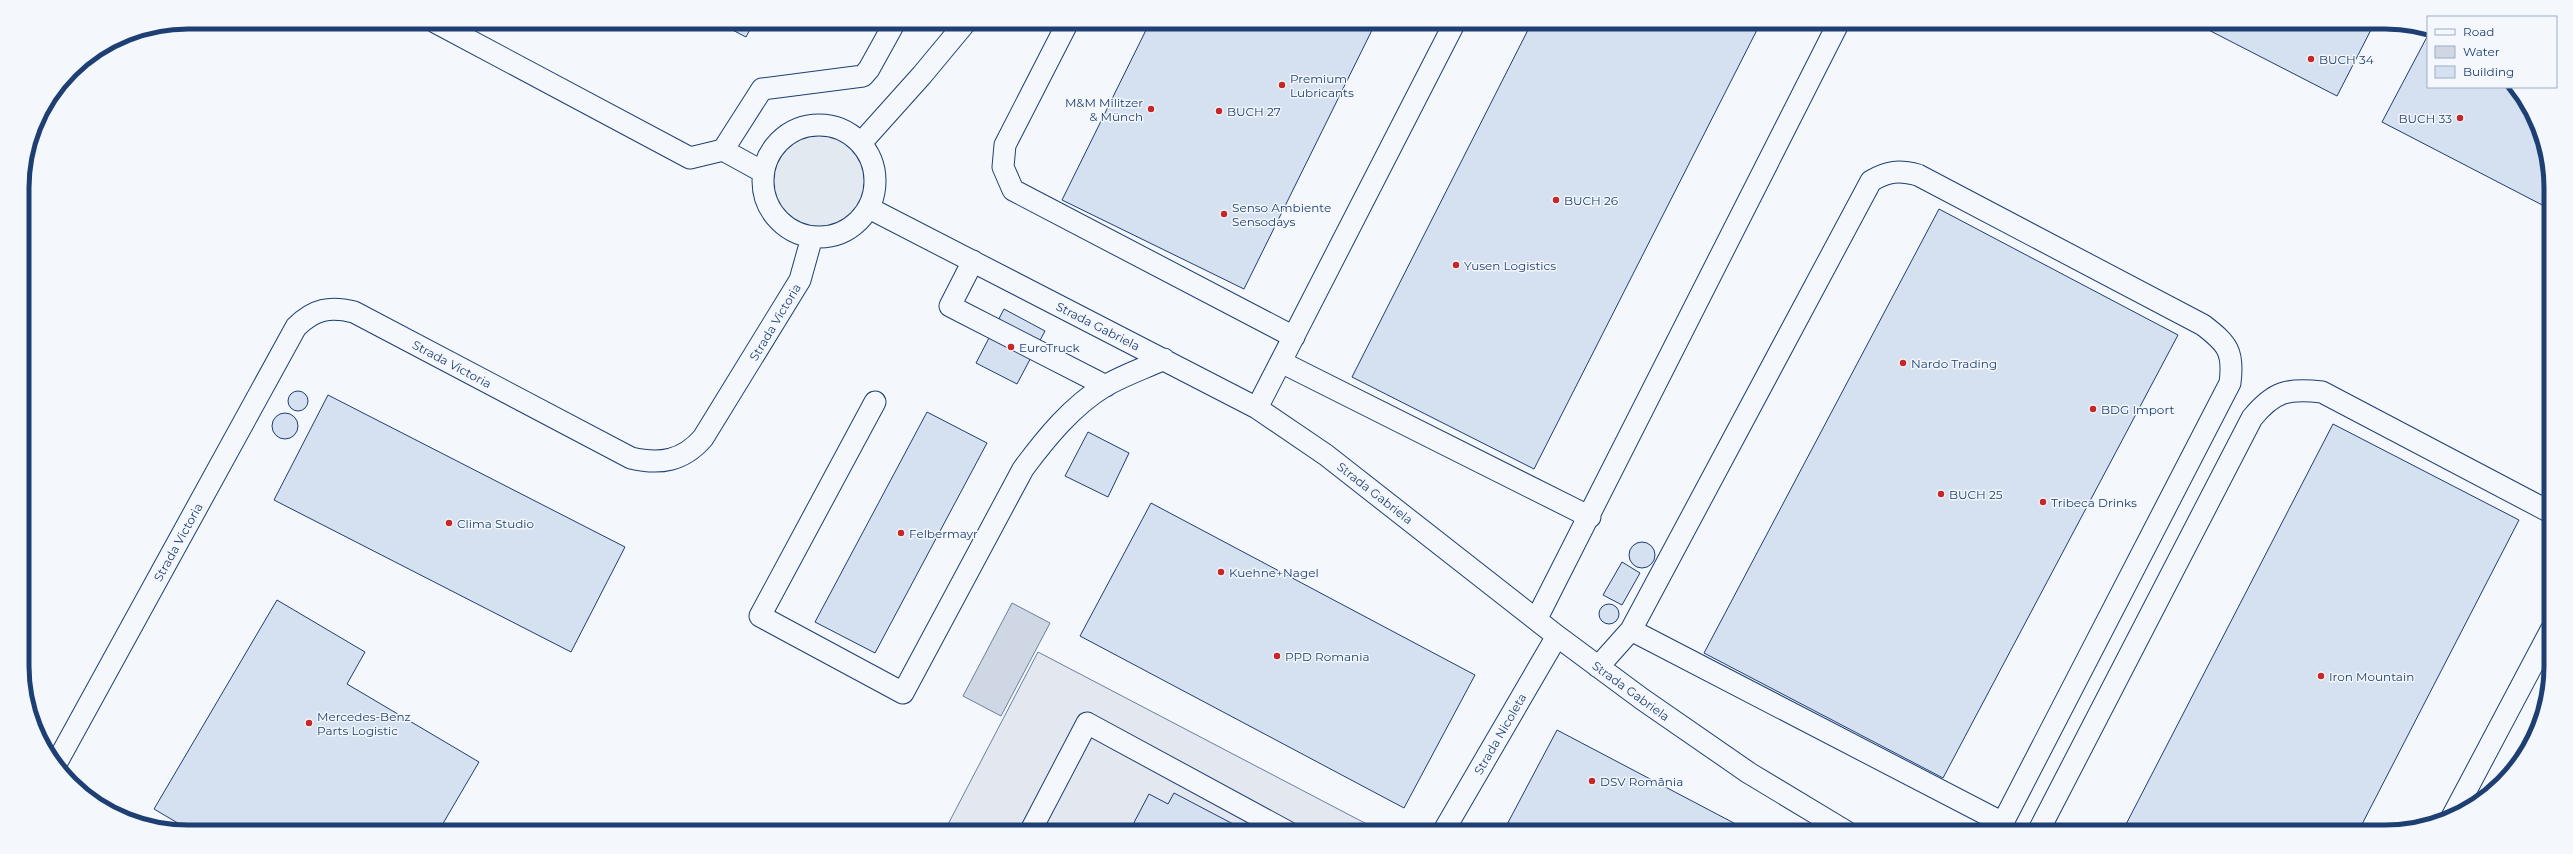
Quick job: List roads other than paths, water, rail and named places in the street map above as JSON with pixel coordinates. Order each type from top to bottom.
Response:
[{"type":"street","points":[[448,29],[685,158],[695,158],[723,150],[762,89],[863,76],[869,69],[891,29]]},
{"type":"street","points":[[861,143],[922,76],[960,29]]},
{"type":"street","points":[[1064,29],[1005,145],[1003,167],[1013,190],[1294,337]]},
{"type":"street","points":[[1257,408],[1451,29]]},
{"type":"street","points":[[1537,618],[1590,518],[1835,29]]},
{"type":"street","points":[[812,125],[836,128],[847,132],[861,143],[870,158],[875,174],[875,192],[869,208],[851,228],[825,238],[812,237],[797,234],[784,226],[773,215],[764,194],[763,172],[768,155],[779,140],[794,130],[812,125]]},
{"type":"street","points":[[723,150],[763,172]]},
{"type":"street","points":[[1598,667],[1631,630],[1871,181],[1883,174],[1900,170],[1925,179],[2203,325],[2219,337],[2230,352],[2232,364],[2230,383],[2003,825]]},
{"type":"street","name":"Strada Gabriela","points":[[869,208],[1257,408],[1326,455],[1598,667],[1743,768],[1836,825]]},
{"type":"street","name":"Strada Victoria","points":[[59,759],[296,327],[315,312],[339,308],[354,312],[631,458],[660,463],[683,455],[695,448],[704,438],[800,280],[812,237]]},
{"type":"street","points":[[973,261],[950,306],[1106,386]]},
{"type":"street","points":[[875,402],[760,616],[903,693],[1023,469],[1043,443],[1069,415],[1106,386],[1164,360]]},
{"type":"street","points":[[1281,362],[1590,518]]},
{"type":"street","points":[[2042,825],[2252,418],[2264,403],[2279,394],[2299,389],[2322,392],[2346,402],[2544,509]]},
{"type":"street","points":[[1631,630],[1995,825]]},
{"type":"street","name":"Strada Nicoleta","points":[[1448,825],[1557,636]]},
{"type":"street","points":[[2457,808],[2544,642]]},
{"type":"street","points":[[1034,825],[1087,723],[1275,825]]},
{"type":"water","points":[[1012,603],[1050,623],[1001,716],[963,696]]},
{"type":"place","name":"BUCH 34","points":[[2311,59]]},
{"type":"place","name":"Premium Lubricants","points":[[1282,85]]},
{"type":"place","name":"M&M Militzer & Münch","points":[[1151,109]]},
{"type":"place","name":"BUCH 27","points":[[1219,111]]},
{"type":"place","name":"BUCH 33","points":[[2460,118]]},
{"type":"place","name":"BUCH 26","points":[[1556,200]]},
{"type":"place","name":"Senso Ambiente Sensodays","points":[[1224,214]]},
{"type":"place","name":"Yusen Logistics","points":[[1456,265]]},
{"type":"place","name":"EuroTruck","points":[[1011,347]]},
{"type":"place","name":"Nardo Trading","points":[[1903,363]]},
{"type":"place","name":"BDG Import","points":[[2093,409]]},
{"type":"place","name":"BUCH 25","points":[[1941,494]]},
{"type":"place","name":"Tribeca Drinks","points":[[2043,502]]},
{"type":"place","name":"Clima Studio","points":[[449,523]]},
{"type":"place","name":"Felbermayr","points":[[901,533]]},
{"type":"place","name":"Kuehne+Nagel","points":[[1221,572]]},
{"type":"place","name":"PPD Romania","points":[[1277,656]]},
{"type":"place","name":"Iron Mountain","points":[[2321,676]]},
{"type":"place","name":"Mercedes-Benz Parts Logistic","points":[[309,723]]},
{"type":"place","name":"DSV România","points":[[1592,781]]}]
